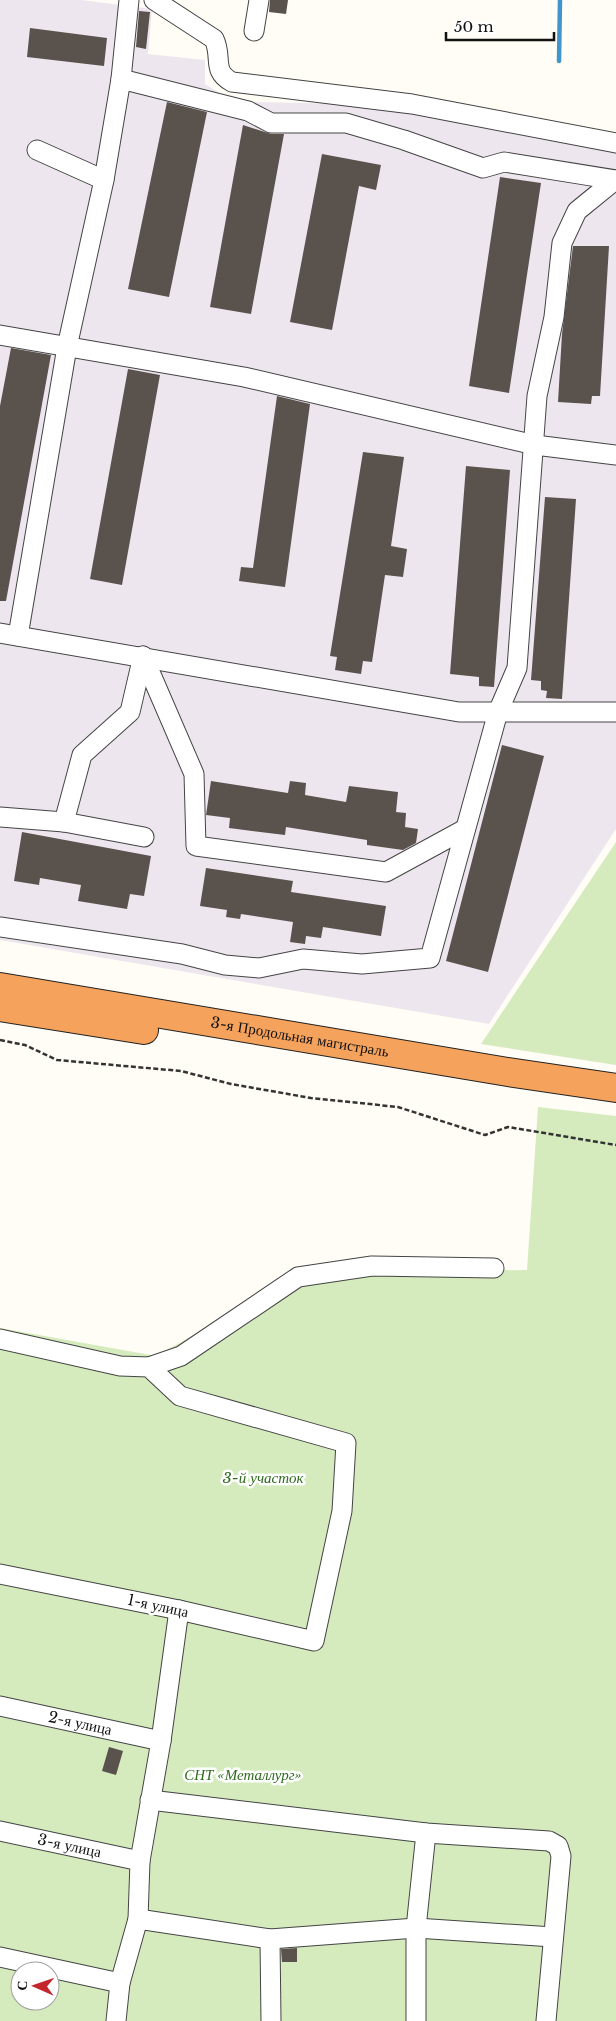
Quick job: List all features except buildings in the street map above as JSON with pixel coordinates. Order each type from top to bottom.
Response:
[{"type":"highway","name":"3-я Продольная магистраль","points":[[0,987],[607,1094]]},
{"type":"highway","name":"3-я Продольная магистраль","points":[[0,1007],[607,1094]]},
{"type":"street","points":[[129,0],[121,79],[104,180],[67,347],[9,634],[459,712],[616,712]]},
{"type":"street","points":[[154,0],[214,39],[219,48],[218,70],[223,77],[232,82],[412,104],[616,143]]},
{"type":"street","points":[[254,31],[258,0]]},
{"type":"street","points":[[121,79],[248,111],[271,123],[346,122],[483,168],[504,162],[616,180]]},
{"type":"street","points":[[37,150],[104,180]]},
{"type":"street","points":[[0,927],[182,954],[225,965],[258,968],[304,959],[362,964],[430,958],[498,712],[517,668],[535,445],[537,396],[554,317],[562,243],[577,211],[616,180]]},
{"type":"street","points":[[0,336],[244,377],[535,445],[616,455]]},
{"type":"street","points":[[64,822],[82,755],[130,712],[143,656]]},
{"type":"street","points":[[143,656],[194,774],[196,846],[386,872],[465,829]]},
{"type":"street","points":[[0,817],[64,822],[144,838]]},
{"type":"street","points":[[0,1339],[120,1366],[149,1368],[181,1356],[298,1277],[372,1266],[494,1268]]},
{"type":"street","name":"1-я улица","points":[[0,1574],[178,1610],[314,1641],[342,1511],[346,1443],[180,1396],[149,1368]]},
{"type":"street","points":[[116,2021],[120,1983],[138,1919],[140,1861],[161,1741],[178,1610]]},
{"type":"street","name":"2-я улица","points":[[0,1706],[161,1741]]},
{"type":"street","points":[[150,1800],[426,1833],[549,1841],[558,1846],[561,1856],[546,2021]]},
{"type":"street","name":"3-я улица","points":[[0,1832],[140,1861]]},
{"type":"street","points":[[416,2021],[416,1928],[426,1833]]},
{"type":"street","points":[[138,1919],[270,1939],[416,1928],[553,1937]]},
{"type":"street","points":[[270,1939],[271,2021]]},
{"type":"street","points":[[0,1957],[120,1983]]},
{"type":"path","points":[[0,1040],[25,1045],[57,1060],[181,1071],[231,1084],[302,1097],[398,1107],[485,1135],[508,1127],[616,1145]]},
{"type":"shaded area","points":[[0,0],[81,0],[152,9],[148,54],[205,60],[205,84],[221,94],[250,102],[354,104],[616,150],[616,829],[489,1024],[0,940]]},
{"type":"green space","points":[[616,842],[616,1065],[481,1044]]},
{"type":"green space","name":"СНТ «Металлург»","points":[[538,1107],[616,1116],[616,2021],[0,2021],[0,1328],[156,1356],[286,1284],[390,1271],[527,1270]]},
{"type":"waterway","points":[[559,61],[560,0]]},
{"type":"park label","name":"3-й участок","points":[[263,1478]]}]
